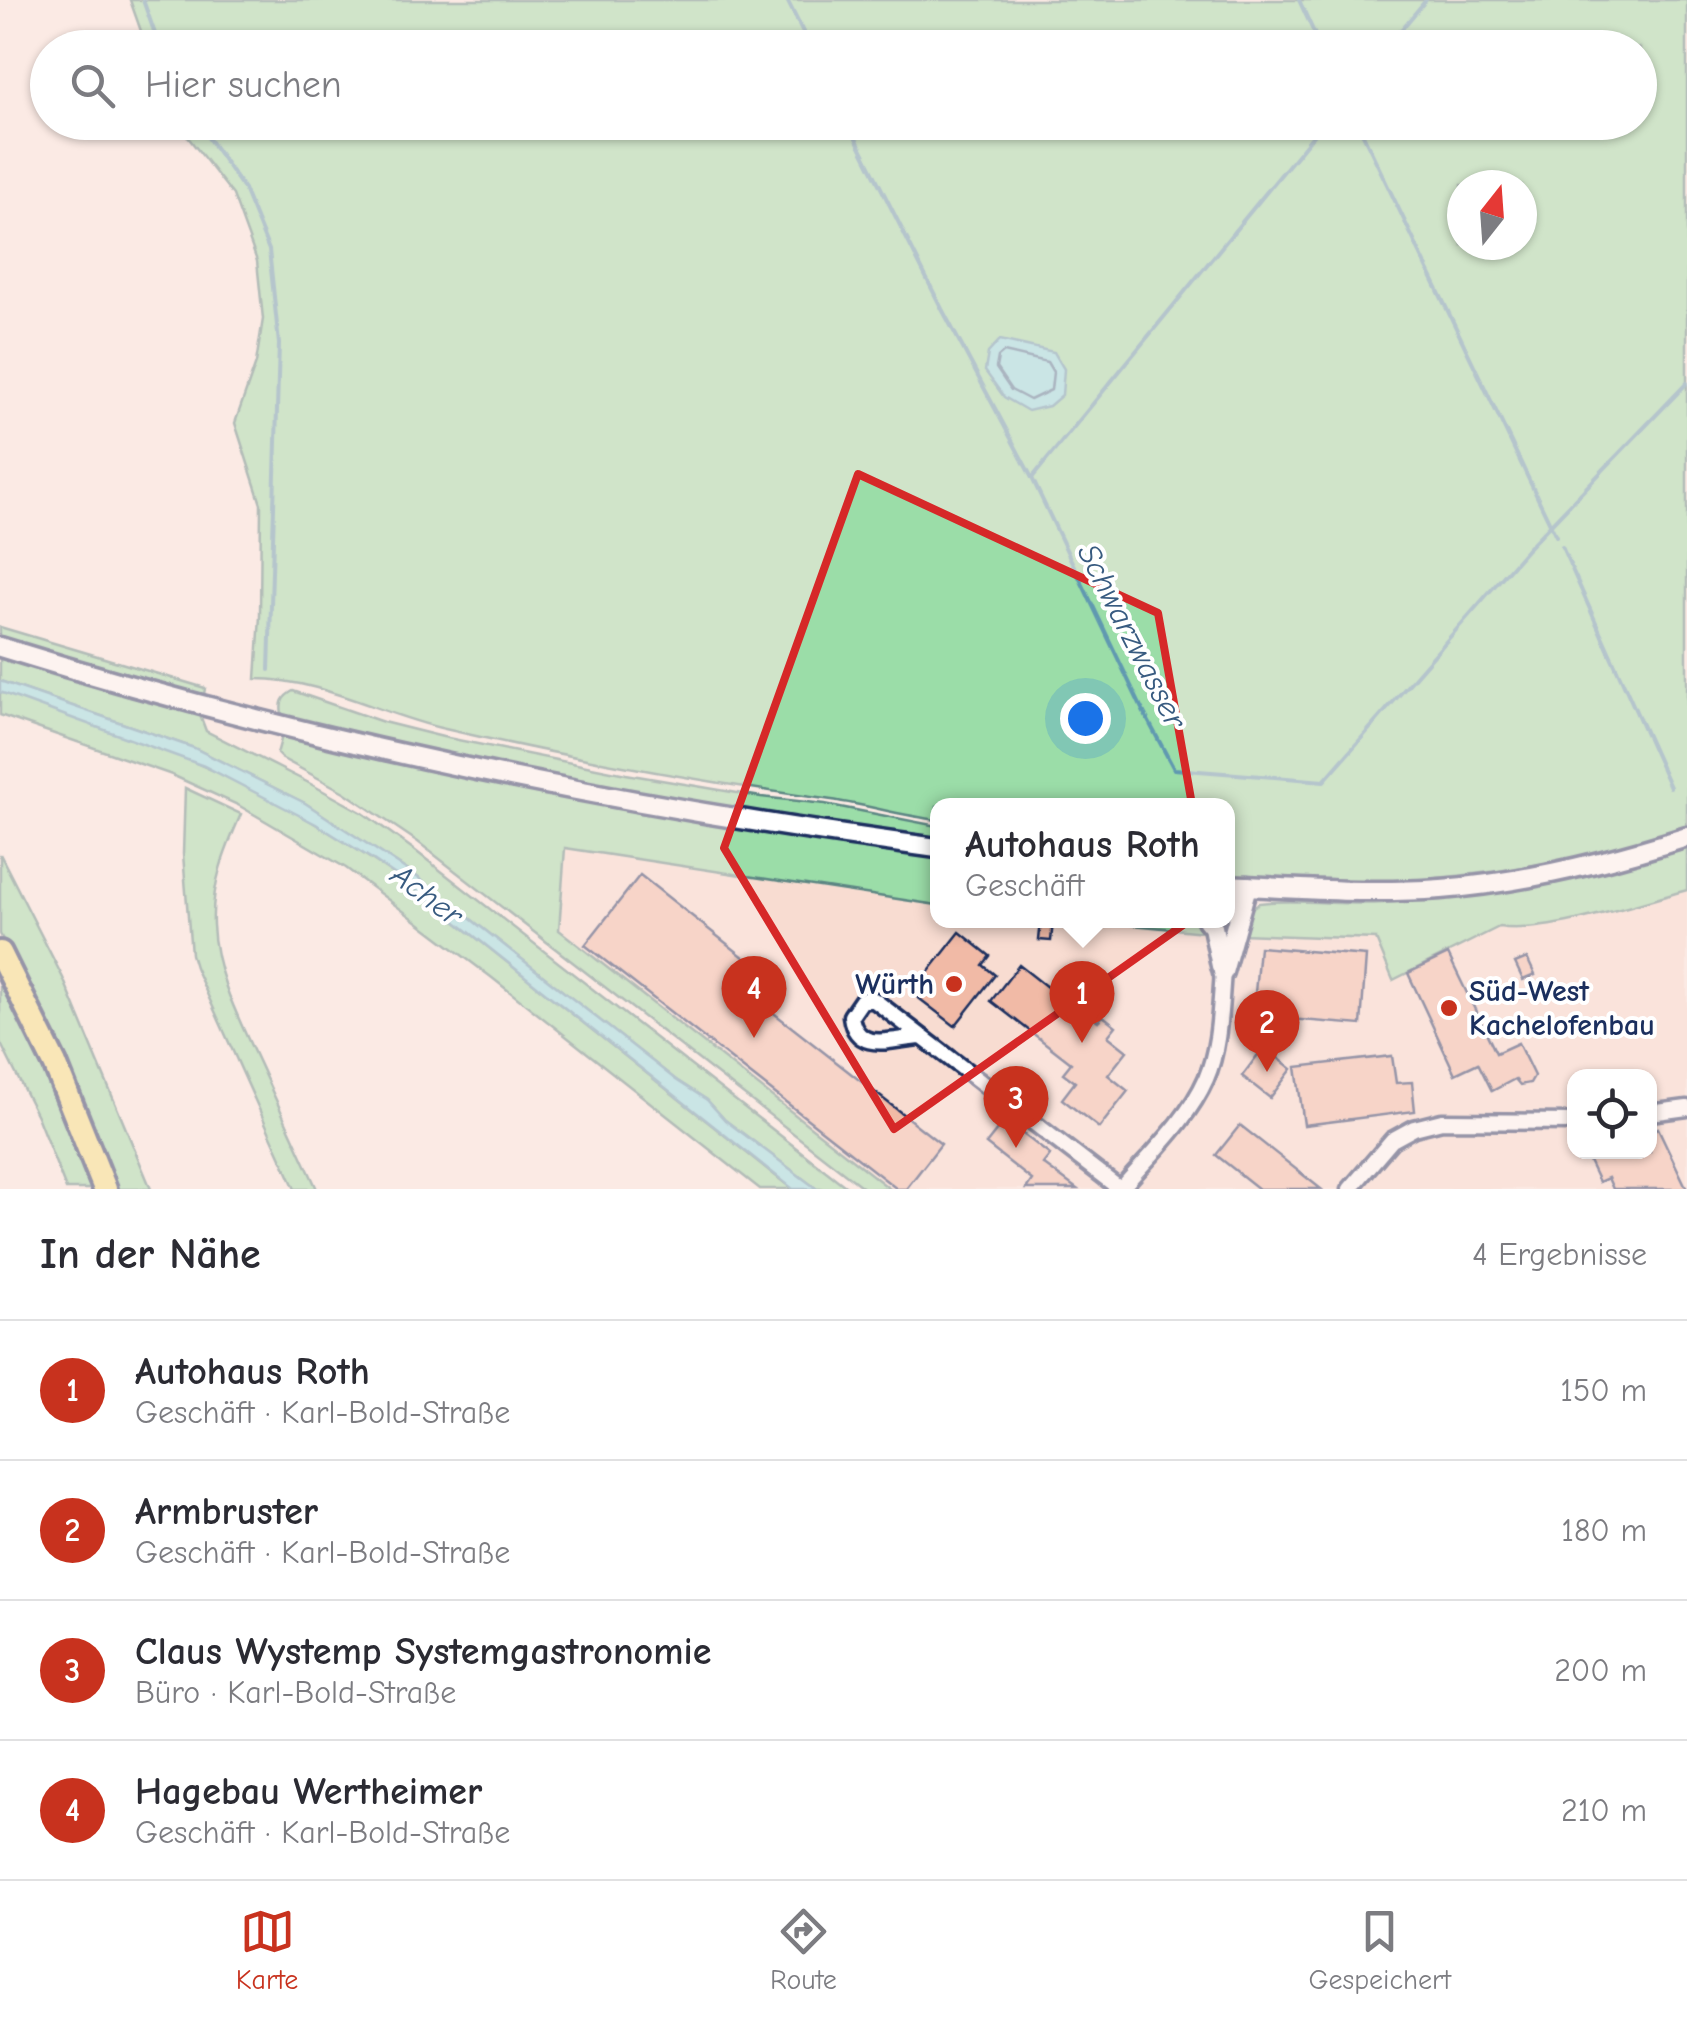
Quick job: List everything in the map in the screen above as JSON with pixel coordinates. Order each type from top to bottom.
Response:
[{"type":"main road","points":[[0,953],[55,1064],[105,1189]]},
{"type":"street","points":[[0,646],[266,723],[432,760],[705,814],[930,847]]},
{"type":"street","points":[[1235,885],[1339,891],[1444,888],[1545,874],[1687,837]]},
{"type":"street","points":[[920,1037],[870,1041],[860,1038],[853,1030],[852,1016],[862,1000],[874,1000],[1121,1189],[1173,1128],[1207,1077],[1218,1028],[1223,972],[1247,886]]},
{"type":"street","points":[[1212,928],[1223,972]]},
{"type":"street","points":[[1657,1113],[1687,1108]]},
{"type":"street","points":[[1350,1189],[1392,1140],[1414,1128],[1442,1121],[1567,1122]]},
{"type":"highlighted area","points":[[858,474],[1158,613],[1210,906],[894,1129],[724,848]]},
{"type":"shaded area","points":[[565,847],[930,904],[930,928],[1167,928],[1376,939],[1393,980],[1499,927],[1517,930],[1687,889],[1687,1189],[890,1189],[559,929]]},
{"type":"green space","points":[[130,0],[1687,0],[1687,830],[1574,858],[1459,876],[1344,882],[1235,876],[1235,798],[930,798],[930,819],[540,750],[421,723],[304,685],[256,679],[261,504],[235,423],[256,363],[263,319],[257,261],[233,195],[190,140],[1657,140],[1657,30],[141,30]]},
{"type":"green space","points":[[0,627],[205,688],[204,695],[0,637]]},
{"type":"green space","points":[[0,654],[200,715],[206,731],[363,813],[849,1189],[817,1189],[416,876],[305,803],[194,748],[0,681]]},
{"type":"green space","points":[[293,691],[383,722],[443,737],[626,774],[825,804],[930,825],[930,840],[599,786],[288,719],[282,714],[286,696]]},
{"type":"green space","points":[[0,692],[203,766],[257,791],[335,836],[410,885],[792,1189],[760,1189],[346,868],[238,805],[172,775],[0,715]]},
{"type":"green space","points":[[282,736],[608,802],[930,856],[930,904],[565,848],[559,930],[890,1189],[865,1189],[418,842],[344,792],[277,754]]},
{"type":"green space","points":[[185,788],[241,814],[214,896],[218,961],[236,1013],[317,1189],[295,1189],[195,967],[183,854]]},
{"type":"green space","points":[[1687,849],[1687,890],[1566,922],[1499,927],[1393,980],[1376,939],[1240,934],[1250,909],[1259,903],[1368,904],[1460,895],[1574,875]]},
{"type":"green space","points":[[0,854],[63,978],[151,1189],[116,1189],[0,934]]},
{"type":"green space","points":[[1164,928],[1203,928],[1205,932]]},
{"type":"green space","points":[[0,973],[97,1189],[66,1189],[37,1116],[0,1042]]},
{"type":"water","points":[[1000,340],[1054,352],[1064,369],[1062,395],[1049,406],[1028,411],[1004,397],[985,371],[988,353]]},
{"type":"water","name":"Acher","points":[[0,681],[194,748],[305,803],[416,876],[817,1189],[793,1189],[410,885],[316,824],[204,766],[0,692]]},
{"type":"building","points":[[640,875],[745,958],[729,978],[941,1144],[906,1189],[897,1189],[585,945]]},
{"type":"building","points":[[1040,928],[1052,928],[1051,941],[1039,940]]},
{"type":"building","name":"Würth","points":[[960,932],[990,956],[983,965],[995,975],[955,1026],[912,993]]},
{"type":"building","points":[[1259,947],[1366,956],[1361,1025],[1253,1016]]},
{"type":"building","name":"Süd-West Kachelofenbau","points":[[1448,954],[1496,1053],[1518,1043],[1534,1076],[1530,1083],[1520,1085],[1515,1079],[1492,1091],[1478,1063],[1455,1074],[1408,973]]},
{"type":"building","points":[[1527,958],[1535,975],[1523,980],[1515,963]]},
{"type":"building","points":[[1019,965],[1052,991],[1059,983],[1071,993],[1067,997],[1098,1021],[1103,1016],[1116,1026],[1108,1036],[1127,1051],[1108,1075],[1128,1091],[1099,1128],[1062,1099],[1075,1082],[1063,1073],[1071,1063],[991,1001]]},
{"type":"building","points":[[1260,1052],[1268,1058],[1272,1053],[1292,1069],[1270,1098],[1242,1076]]},
{"type":"building","points":[[1392,1056],[1396,1083],[1412,1082],[1415,1111],[1304,1125],[1296,1067]]},
{"type":"building","points":[[1005,1120],[1050,1155],[1043,1164],[1077,1189],[1026,1189],[1032,1180],[986,1144]]},
{"type":"building","points":[[1240,1125],[1321,1189],[1259,1189],[1216,1155]]},
{"type":"building","points":[[1657,1128],[1687,1189],[1613,1189],[1608,1178],[1599,1182],[1588,1159],[1657,1159]]},
{"type":"waterway","points":[[143,0],[154,30]]},
{"type":"waterway","name":"Schwarzwasser","points":[[787,0],[802,30]]},
{"type":"waterway","points":[[1299,0],[1313,30]]},
{"type":"waterway","points":[[1401,30],[1426,0]]},
{"type":"waterway","points":[[210,140],[244,189],[269,250],[279,344],[269,670]]},
{"type":"waterway","name":"Schwarzwasser","points":[[857,140],[1032,478],[1174,769],[1324,781],[1527,549],[1687,383]]},
{"type":"waterway","points":[[1032,478],[1309,140]]},
{"type":"waterway","points":[[1366,140],[1556,536]]},
{"type":"waterway","points":[[1562,547],[1670,787]]},
{"type":"place","name":"Würth","points":[[954,984]]},
{"type":"place","name":"Süd-West Kachelofenbau","points":[[1449,1008]]},
{"type":"place","name":"Hagebau Wertheimer","points":[[754,1038]]},
{"type":"place","name":"Autohaus Roth","points":[[1082,1043]]},
{"type":"place","name":"Armbruster","points":[[1267,1072]]},
{"type":"place","name":"Claus Wystemp Systemgastronomie","points":[[1016,1148]]}]
